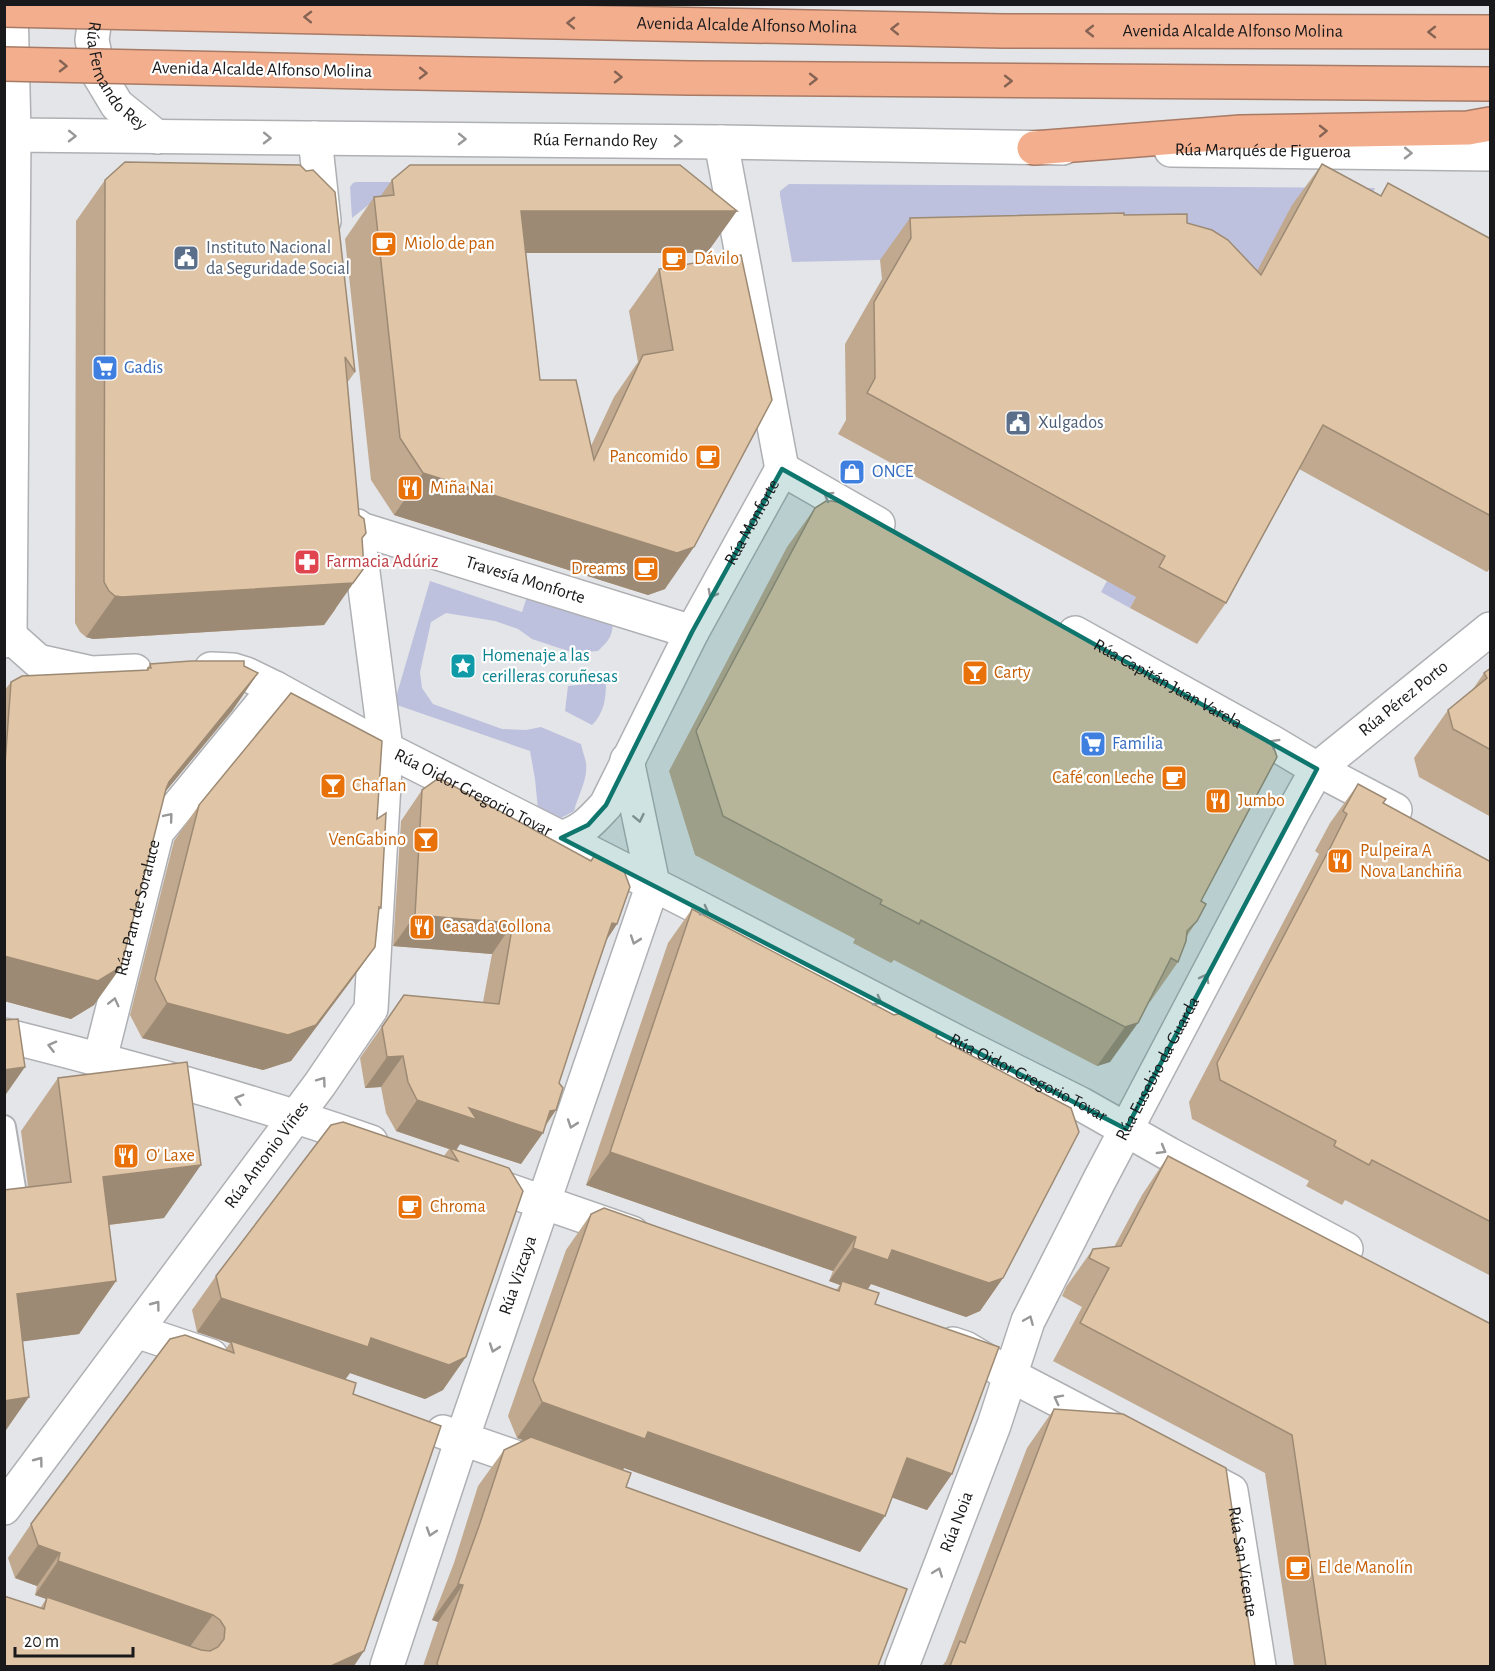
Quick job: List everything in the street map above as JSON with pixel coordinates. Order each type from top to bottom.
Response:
[{"type":"highway","name":"Avenida Alcalde Alfonso Molina","points":[[4,10],[1015,31],[1491,32]]},
{"type":"highway","name":"Avenida Alcalde Alfonso Molina","points":[[4,64],[702,78],[1491,84]]},
{"type":"highway","points":[[1034,148],[1241,132],[1483,126]]},
{"type":"street","points":[[7,639],[11,4]]},
{"type":"street","name":"Rúa Fernando Rey","points":[[97,4],[92,40],[99,75],[117,105],[157,137]]},
{"type":"street","name":"Rúa Fernando Rey","points":[[9,135],[722,142],[1034,148]]},
{"type":"street","points":[[315,138],[327,247]]},
{"type":"street","name":"Rúa Monforte","points":[[627,760],[692,632],[782,470],[722,142]]},
{"type":"street","name":"Rúa Marqués de Figueroa","points":[[1034,148],[1491,154]]},
{"type":"street","points":[[782,470],[904,539]]},
{"type":"street","name":"Rúa Antonio Viñes","points":[[4,1508],[320,1084],[371,1009],[386,749],[354,493]]},
{"type":"street","name":"Travesía Monforte","points":[[357,528],[692,632]]},
{"type":"street","name":"Rúa Capitán Juan Varela","points":[[1050,620],[1419,824]]},
{"type":"street","name":"Rúa Pérez Porto","points":[[1317,769],[1491,629]]},
{"type":"street","name":"Rúa Oidor Gregorio Tovar","points":[[7,639],[38,661],[92,673],[220,668],[246,674],[276,688],[386,749],[1081,1104],[1376,1265]]},
{"type":"street","name":"Rúa Pan de Soraluce","points":[[100,1059],[157,832],[276,688]]},
{"type":"street","points":[[627,760],[653,884]]},
{"type":"street","name":"Rúa Oidor Gregorio Tovar","points":[[561,838],[574,834],[588,825],[606,805],[627,760]]},
{"type":"street","name":"Rúa Eusebio da Guarda","points":[[1010,1375],[1028,1321],[1126,1129],[1317,769]]},
{"type":"street","name":"Rúa Vizcaya","points":[[387,1666],[462,1439],[653,884]]},
{"type":"street","points":[[4,1035],[100,1059],[295,1116],[393,1150]]},
{"type":"street","points":[[447,1169],[655,1241]]},
{"type":"street","points":[[136,1331],[243,1366]]},
{"type":"street","points":[[921,1333],[965,1348],[1010,1375],[1140,1443]]},
{"type":"street","name":"Rúa Noia","points":[[902,1666],[911,1601],[994,1425],[1010,1375]]},
{"type":"street","points":[[412,1422],[570,1477]]},
{"type":"street","name":"Rúa San Vicente","points":[[1170,1459],[1231,1491],[1259,1666]]},
{"type":"lane","points":[[4,1127],[14,1188]]},
{"type":"highlighted area","points":[[782,469],[1317,769],[1126,1129],[561,838],[588,825],[606,805],[692,632]]},
{"type":"shaded area","points":[[356,182],[401,182],[401,197],[377,198],[352,218],[350,187]]},
{"type":"shaded area","points":[[789,184],[1375,188],[1359,225],[1256,380],[1130,608],[1101,592],[1208,394],[1094,255],[792,262],[780,195],[780,191]]},
{"type":"shaded area","points":[[430,581],[522,612],[529,590],[613,619],[610,637],[598,651],[574,653],[532,639],[518,629],[495,621],[446,613],[431,622],[420,672],[422,688],[433,704],[502,729],[526,730],[541,727],[581,744],[586,769],[574,811],[561,818],[538,810],[530,751],[394,704]]},
{"type":"shaded area","points":[[606,682],[604,705],[592,725],[565,711],[568,686]]},
{"type":"building","points":[[125,162],[300,165],[306,171],[313,170],[335,192],[355,372],[345,357],[359,515],[364,519],[366,533],[362,538],[364,568],[353,583],[122,597],[115,596],[109,591],[104,582],[105,180]]},
{"type":"building","points":[[1322,164],[1381,196],[1388,183],[1491,239],[1491,516],[1323,425],[1226,603],[1159,567],[1165,556],[867,393],[875,378],[874,302],[911,238],[910,218],[1124,213],[1124,215],[1187,214],[1187,223],[1212,230],[1228,240],[1261,275]]},
{"type":"building","points":[[410,165],[680,165],[737,211],[521,211],[540,380],[576,380],[594,460],[643,355],[673,350],[659,269],[741,255],[772,400],[694,547],[677,553],[423,473],[400,438],[374,197],[394,195],[392,180]]},
{"type":"building","points":[[826,501],[841,503],[1272,742],[1277,757],[1201,901],[1206,904],[1197,921],[1187,931],[1186,941],[1178,962],[1171,958],[1138,1023],[1125,1027],[921,920],[919,924],[880,904],[882,900],[723,816],[696,731],[815,508]]},
{"type":"building","points":[[244,661],[244,666],[258,673],[169,782],[121,967],[98,981],[4,956],[4,778],[11,682],[22,676],[148,670],[151,668],[150,664]]},
{"type":"building","points":[[1491,668],[1491,750],[1453,729],[1448,710],[1487,678],[1484,673]]},
{"type":"building","points":[[291,693],[382,741],[377,819],[386,813],[381,908],[379,907],[375,947],[316,1025],[288,1035],[167,1003],[155,979],[199,805]]},
{"type":"building","points":[[439,778],[591,861],[595,855],[624,871],[630,887],[617,924],[612,923],[559,1083],[563,1088],[556,1110],[550,1111],[543,1133],[469,1108],[477,1120],[417,1100],[408,1082],[403,1056],[387,1057],[382,1027],[404,995],[499,1004],[513,923],[415,915],[422,790]]},
{"type":"building","points":[[1358,784],[1386,799],[1383,803],[1491,862],[1491,1222],[1372,1160],[1369,1165],[1334,1146],[1336,1141],[1220,1080],[1217,1063],[1332,844],[1347,814],[1343,811]]},
{"type":"building","points":[[692,909],[894,1015],[902,1013],[938,1032],[936,1037],[1071,1108],[1079,1132],[1003,1278],[989,1283],[892,1250],[888,1260],[853,1248],[856,1237],[610,1152]]},
{"type":"building","points":[[18,1019],[25,1067],[4,1070],[4,1020]]},
{"type":"building","points":[[187,1062],[201,1165],[103,1177],[116,1281],[17,1294],[29,1397],[4,1401],[4,1190],[71,1182],[58,1078]]},
{"type":"building","points":[[343,1122],[458,1161],[450,1148],[509,1168],[523,1191],[466,1357],[449,1365],[371,1338],[368,1347],[221,1298],[216,1276],[331,1125]]},
{"type":"building","points":[[1168,1156],[1491,1324],[1491,1666],[1326,1666],[1292,1435],[1080,1323],[1109,1268],[1089,1258],[1093,1249],[1121,1246]]},
{"type":"building","points":[[604,1208],[839,1291],[842,1281],[879,1293],[875,1304],[999,1347],[952,1474],[907,1458],[885,1516],[648,1432],[645,1439],[542,1402],[533,1380],[591,1214]]},
{"type":"building","points":[[185,1335],[234,1353],[231,1341],[356,1383],[353,1394],[441,1426],[364,1651],[331,1666],[4,1666],[4,1596],[44,1609],[47,1597],[201,1650],[210,1651],[218,1647],[224,1639],[225,1628],[213,1615],[58,1561],[60,1553],[38,1545],[31,1524],[170,1339]]},
{"type":"building","points":[[1054,1409],[1123,1414],[1226,1468],[1255,1666],[950,1666],[960,1641],[965,1643]]},
{"type":"building","points":[[531,1437],[631,1473],[626,1487],[907,1589],[878,1666],[438,1666],[437,1663],[463,1585],[458,1584],[504,1450]]},
{"type":"place","name":"Miolo de pan","points":[[384,244]]},
{"type":"place","name":"Instituto Nacional da Seguridade Social","points":[[186,258]]},
{"type":"place","name":"Dávilo","points":[[674,259]]},
{"type":"place","name":"Gadis","points":[[105,368]]},
{"type":"place","name":"Xulgados","points":[[1018,423]]},
{"type":"place","name":"Pancomido","points":[[708,457]]},
{"type":"place","name":"ONCE","points":[[852,472]]},
{"type":"place","name":"Miña Nai","points":[[410,488]]},
{"type":"place","name":"Farmacia Adúriz","points":[[307,562]]},
{"type":"place","name":"Dreams","points":[[646,569]]},
{"type":"place","name":"Homenaje a las cerilleras coruñesas","points":[[463,666]]},
{"type":"place","name":"Carty","points":[[975,673]]},
{"type":"place","name":"Familia","points":[[1093,744]]},
{"type":"place","name":"Café con Leche","points":[[1174,778]]},
{"type":"place","name":"Chaflan","points":[[333,786]]},
{"type":"place","name":"Jumbo","points":[[1218,801]]},
{"type":"place","name":"VenGabino","points":[[426,840]]},
{"type":"place","name":"Pulpeira A Nova Lanchiña","points":[[1340,861]]},
{"type":"place","name":"Casa da Collona","points":[[422,927]]},
{"type":"place","name":"O' Laxe","points":[[126,1156]]},
{"type":"place","name":"Chroma","points":[[410,1207]]},
{"type":"place","name":"El de Manolín","points":[[1298,1568]]}]
